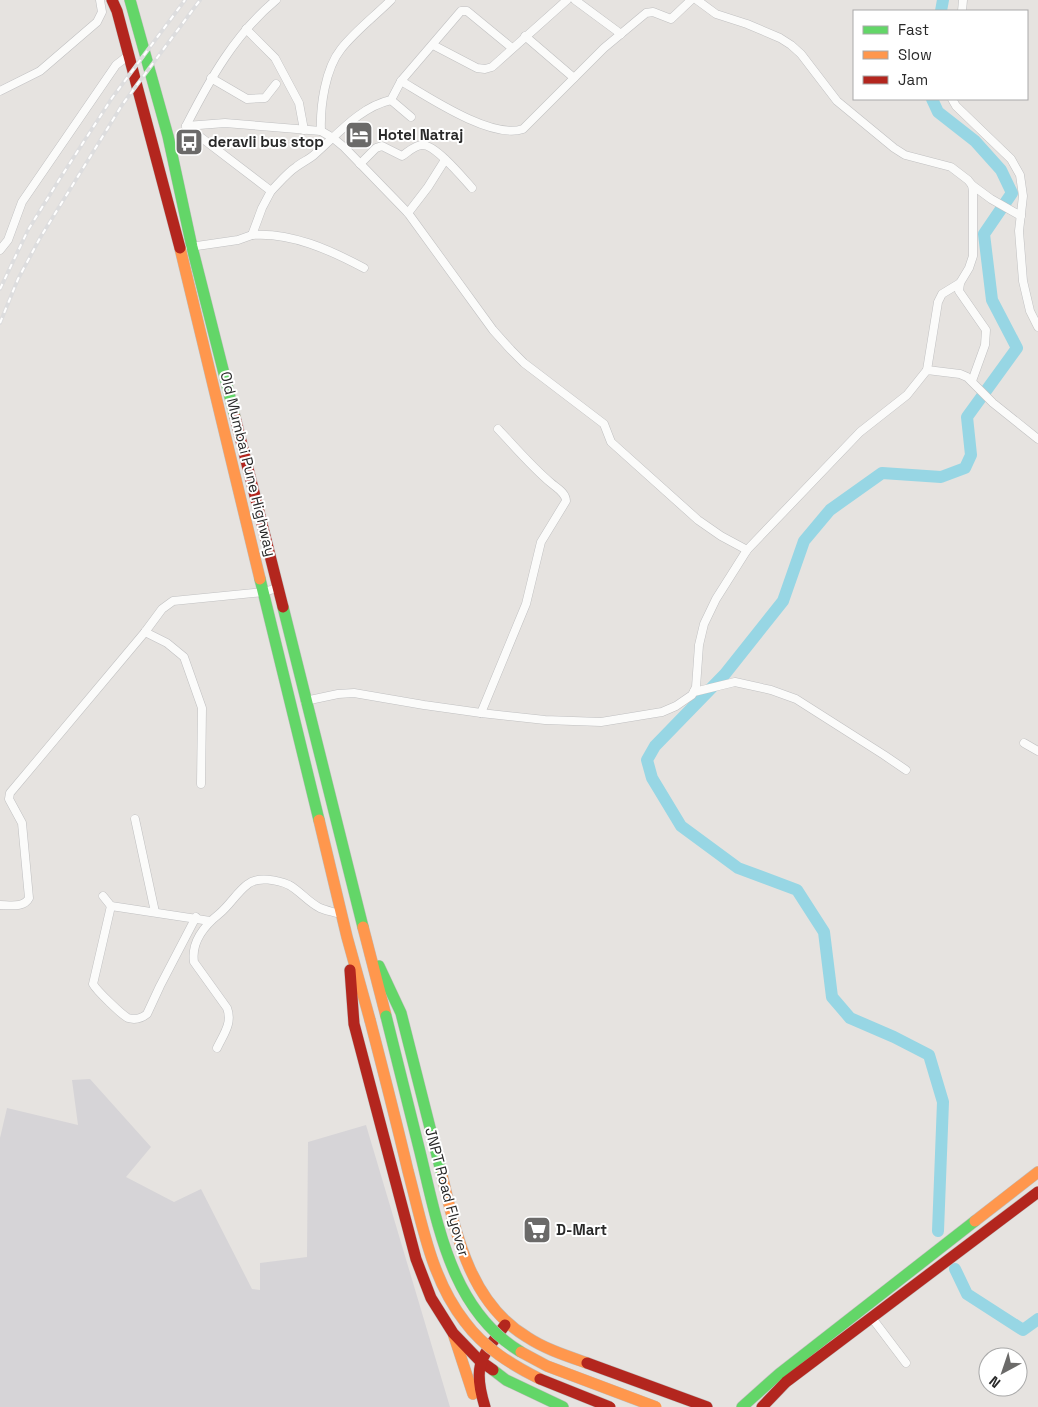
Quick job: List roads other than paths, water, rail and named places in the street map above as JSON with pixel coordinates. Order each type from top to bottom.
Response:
[{"type":"highway","name":"Old Mumbai Pune Highway","points":[[112,0],[117,11],[180,248],[347,937]]},
{"type":"highway","name":"Old Mumbai Pune Highway","points":[[130,0],[170,142],[192,247],[364,934]]},
{"type":"highway","points":[[154,146],[170,142]]},
{"type":"highway","points":[[364,934],[401,1012],[457,1237],[471,1274],[489,1302],[507,1322],[526,1337],[554,1351],[700,1406]]},
{"type":"highway","name":"JNPT Road Flyover","points":[[364,934],[443,1244],[458,1282],[477,1312],[496,1333],[519,1351],[547,1366],[656,1407]]},
{"type":"highway","points":[[347,937],[354,1024],[404,1217],[416,1260],[430,1298],[453,1332],[479,1360],[506,1380],[564,1407]]},
{"type":"highway","name":"JNPT Road Flyover","points":[[347,937],[429,1252],[444,1290],[465,1323],[486,1344],[511,1364],[541,1380],[610,1407]]},
{"type":"highway","points":[[742,1407],[780,1374],[1038,1172]]},
{"type":"highway","points":[[762,1407],[786,1382],[1038,1192]]},
{"type":"highway","points":[[485,1407],[477,1375],[479,1360],[507,1322]]},
{"type":"highway","points":[[453,1332],[477,1407]]},
{"type":"highway","points":[[777,1407],[786,1382]]},
{"type":"street","points":[[0,91],[40,71],[97,22],[102,12],[100,0]]},
{"type":"street","points":[[186,126],[211,78],[246,29],[276,0]]},
{"type":"street","points":[[321,131],[320,113],[333,61],[342,49],[391,0]]},
{"type":"street","points":[[433,44],[477,68],[485,69],[492,67],[567,0]]},
{"type":"street","points":[[575,0],[621,34]]},
{"type":"street","points":[[401,81],[458,115],[498,129],[514,132],[522,129],[621,34],[646,13],[653,12],[671,19],[691,0]]},
{"type":"street","points":[[697,0],[716,14],[747,24],[780,38],[791,45],[801,54],[837,101],[894,148],[905,155],[951,167],[962,173],[972,185],[995,202],[1021,216]]},
{"type":"street","points":[[252,234],[271,191],[295,167],[314,156],[364,111],[391,100],[401,81],[461,12],[464,10],[512,48]]},
{"type":"street","points":[[246,29],[276,58],[299,103],[304,130]]},
{"type":"street","points":[[525,36],[574,78]]},
{"type":"street","points":[[0,250],[8,240],[22,202],[116,65],[129,55]]},
{"type":"street","points":[[211,78],[247,99],[266,98],[276,84]]},
{"type":"street","points":[[391,100],[411,117]]},
{"type":"street","points":[[953,100],[956,106],[1011,159],[1020,175],[1023,196],[1020,253],[1023,281],[1030,311],[1038,327]]},
{"type":"street","points":[[186,126],[225,122],[321,131],[333,138],[408,213],[493,330],[524,363],[604,424],[611,442],[698,520],[747,550]]},
{"type":"street","points":[[186,126],[271,191]]},
{"type":"street","points":[[360,164],[376,148],[382,146],[402,156],[420,144],[428,145],[472,188]]},
{"type":"street","points":[[408,213],[428,187],[445,160]]},
{"type":"street","points":[[972,185],[973,256],[959,288],[961,295],[986,330],[986,344],[974,383]]},
{"type":"street","points":[[180,248],[238,240],[252,234],[263,234],[309,243],[364,268]]},
{"type":"street","points":[[697,691],[699,644],[704,624],[716,598],[747,550],[860,432],[908,395],[927,370],[938,302],[942,294],[960,283]]},
{"type":"street","points":[[927,370],[960,374],[974,383],[993,403],[1038,438]]},
{"type":"street","points":[[482,713],[526,604],[541,542],[566,501],[563,493],[541,475],[498,429]]},
{"type":"street","points":[[0,905],[20,905],[26,903],[29,898],[22,823],[9,799],[10,793],[145,632],[162,609],[173,601],[264,592],[277,588]]},
{"type":"street","points":[[145,632],[167,643],[184,656],[202,708],[202,784]]},
{"type":"street","points":[[306,701],[338,694],[354,693],[482,713],[545,720],[601,722],[662,712],[676,706],[697,691],[736,682],[771,690],[796,699],[906,770]]},
{"type":"street","points":[[1024,743],[1038,751]]},
{"type":"street","points":[[135,819],[155,912]]},
{"type":"street","points":[[217,1048],[229,1022],[228,1008],[194,962],[192,954],[197,938],[210,921],[225,909],[248,884],[256,880],[271,880],[288,885],[320,908],[342,915]]},
{"type":"street","points":[[103,896],[111,906],[196,917],[210,921]]},
{"type":"street","points":[[111,906],[93,984],[98,992],[128,1018],[138,1019],[147,1014],[196,917]]},
{"type":"street","points":[[872,1318],[906,1363]]},
{"type":"waterway","points":[[941,10],[943,0]]},
{"type":"waterway","points":[[932,100],[938,112],[975,141],[1001,170],[1012,193],[984,234],[992,300],[1017,348],[967,417],[971,455],[965,468],[941,477],[882,473],[830,510],[804,541],[783,601],[725,674],[655,746],[647,760],[652,778],[681,826],[738,868],[797,890],[824,932],[832,997],[850,1018],[929,1055],[943,1102],[938,1231]]},
{"type":"waterway","points":[[955,1269],[967,1294],[1023,1330],[1038,1319]]},
{"type":"railway","points":[[0,289],[28,230],[59,180],[112,98],[185,0]]},
{"type":"railway","points":[[0,323],[18,279],[40,238],[122,105],[200,0]]},
{"type":"place","name":"Hotel Natraj","points":[[359,135]]},
{"type":"place","name":"deravli bus stop","points":[[189,142]]},
{"type":"place","name":"D-Mart","points":[[537,1230]]}]
